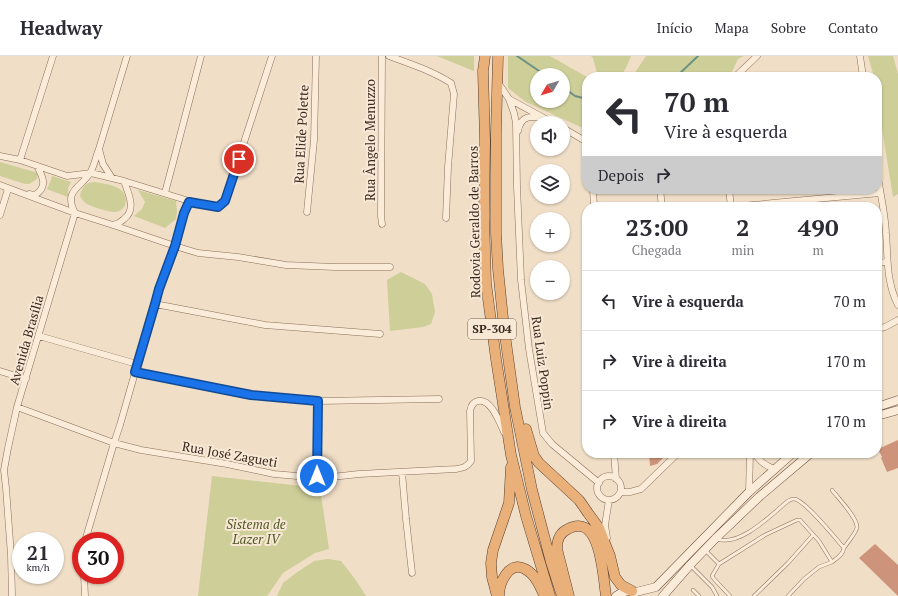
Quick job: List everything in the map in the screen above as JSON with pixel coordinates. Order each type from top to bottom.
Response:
[{"type":"highway","name":"Rodovia Geraldo de Barros","points":[[485,56],[484,216],[486,283],[496,359],[512,455],[526,516],[550,596]]},
{"type":"highway","name":"Rodovia Geraldo de Barros","points":[[498,56],[496,233],[504,328],[516,407],[532,490],[551,562],[562,596]]},
{"type":"highway","points":[[507,346],[515,373],[525,424],[534,456],[539,463],[579,500],[599,528],[610,556],[615,577],[621,585],[637,593]]},
{"type":"highway","points":[[498,596],[492,577],[491,563],[493,550],[509,504],[512,455]]},
{"type":"highway","points":[[569,596],[557,550],[557,544],[561,534],[575,526],[582,526],[594,536],[600,553],[606,596]]},
{"type":"highway","points":[[498,596],[499,588],[505,576],[511,569],[519,567],[527,569],[531,573],[545,596]]},
{"type":"main road","points":[[882,405],[898,400]]},
{"type":"main road","points":[[882,415],[898,410]]},
{"type":"main road","points":[[616,596],[620,593],[637,593],[656,587],[749,492],[787,458]]},
{"type":"main road","points":[[663,596],[715,539],[759,497],[805,458]]},
{"type":"street","points":[[20,160],[54,56]]},
{"type":"street","name":"Avenida Brasília","points":[[12,596],[6,488],[2,470],[17,407],[75,213],[71,202],[72,192],[91,173],[128,56]]},
{"type":"street","points":[[165,193],[202,56]]},
{"type":"street","points":[[0,156],[20,160],[67,176],[91,173],[165,193],[189,202],[218,207],[225,201],[272,56]]},
{"type":"street","name":"Rua Elide Polette","points":[[307,212],[314,140],[316,56]]},
{"type":"street","name":"Rua Ângelo Menuzzo","points":[[382,56],[380,216],[382,224]]},
{"type":"street","points":[[389,56],[426,69],[451,83],[454,94],[448,167],[446,218]]},
{"type":"street","points":[[740,72],[757,56]]},
{"type":"street","points":[[860,56],[862,72]]},
{"type":"street","points":[[498,82],[509,99],[540,116]]},
{"type":"street","name":"Rua Luiz Poppin","points":[[509,99],[516,123],[521,280],[529,349],[543,433],[552,444],[599,483]]},
{"type":"street","name":"Rua Luiz Poppin","points":[[517,148],[519,125],[527,117],[530,116]]},
{"type":"street","points":[[570,132],[582,139]]},
{"type":"street","points":[[99,149],[103,164],[112,178]]},
{"type":"street","points":[[8,189],[31,195],[35,195],[42,190],[42,176],[37,166]]},
{"type":"street","points":[[113,225],[117,224],[127,216],[131,207],[131,201],[124,181]]},
{"type":"street","points":[[0,185],[75,213],[198,253],[286,264],[390,266]]},
{"type":"street","points":[[0,215],[8,189]]},
{"type":"street","points":[[784,202],[869,194]]},
{"type":"street","points":[[88,532],[159,289],[189,202]]},
{"type":"street","points":[[882,204],[886,226],[888,271],[898,305]]},
{"type":"street","points":[[882,263],[888,262]]},
{"type":"street","points":[[155,304],[265,325],[380,334]]},
{"type":"street","points":[[882,328],[898,320]]},
{"type":"street","points":[[39,336],[137,364]]},
{"type":"street","points":[[0,371],[26,379]]},
{"type":"street","points":[[135,372],[251,395],[318,401],[439,399]]},
{"type":"street","name":"Rua José Zagueti","points":[[17,407],[114,443],[141,450],[227,464],[274,474],[297,476],[332,477],[463,468],[471,462],[470,411],[472,405],[480,400],[490,405],[509,440]]},
{"type":"street","points":[[317,476],[318,401]]},
{"type":"street","points":[[614,458],[616,479]]},
{"type":"street","points":[[621,492],[630,492],[641,488],[673,458]]},
{"type":"street","points":[[749,492],[750,458]]},
{"type":"street","points":[[758,458],[767,466],[775,469]]},
{"type":"street","points":[[402,472],[412,573]]},
{"type":"street","points":[[612,477],[616,479],[620,484],[621,492],[616,498],[609,500],[602,497],[598,490],[599,483],[605,478],[612,477]]},
{"type":"street","points":[[609,500],[604,525],[610,556]]},
{"type":"street","points":[[84,584],[85,596]]},
{"type":"lane","points":[[788,596],[814,571],[832,562],[842,554],[844,548],[855,532],[857,527],[855,520],[832,490]]},
{"type":"lane","points":[[715,539],[722,541],[739,538],[760,525],[792,499],[795,499],[805,505],[844,548]]},
{"type":"lane","points":[[730,596],[712,576],[719,564],[765,535],[797,520],[800,520],[819,541],[832,562]]},
{"type":"lane","points":[[754,596],[814,535]]},
{"type":"lane","points":[[698,543],[719,564]]},
{"type":"lane","points":[[690,565],[712,587],[716,596]]},
{"type":"lane","points":[[712,587],[717,582]]},
{"type":"lane","points":[[693,590],[699,596]]},
{"type":"green space","points":[[437,56],[474,56],[474,71]]},
{"type":"green space","points":[[508,56],[550,56],[582,74],[582,128],[570,122],[570,116],[556,116],[539,108],[570,108],[570,68],[530,68],[530,104],[508,88]]},
{"type":"green space","points":[[591,56],[631,56],[623,72],[597,72],[593,58]]},
{"type":"green space","points":[[646,56],[744,56],[738,59],[732,72],[635,72]]},
{"type":"green space","points":[[868,56],[893,56],[898,74],[898,194],[893,197],[882,128],[882,72],[873,72]]},
{"type":"green space","points":[[0,162],[38,173],[37,179],[29,184],[25,184],[0,176]]},
{"type":"green space","points":[[52,176],[71,182],[68,188],[68,197],[47,189]]},
{"type":"green space","points":[[94,182],[112,186],[121,190],[124,193],[126,200],[123,209],[116,212],[109,211],[85,203],[80,196],[82,190],[86,184]]},
{"type":"green space","points":[[138,190],[176,201],[176,219],[165,228],[134,216],[142,209],[145,202]]},
{"type":"green space","points":[[401,272],[425,284],[432,294],[435,312],[431,324],[423,327],[390,331],[387,280]]},
{"type":"green space","name":"Sistema de Lazer IV","points":[[212,476],[320,488],[329,549],[315,553],[283,573],[267,596],[198,596]]},
{"type":"green space","points":[[328,559],[341,561],[366,596],[277,596],[283,583],[296,573],[314,561]]},
{"type":"building","points":[[898,440],[898,468],[887,472],[881,458],[882,447]]},
{"type":"building","points":[[649,458],[663,458],[657,464],[650,466]]},
{"type":"building","points":[[875,544],[898,565],[898,596],[859,558]]},
{"type":"waterway","points":[[517,56],[535,68]]},
{"type":"waterway","points":[[681,72],[698,56]]},
{"type":"waterway","points":[[570,92],[575,96],[582,98]]},
{"type":"route","points":[[239,159],[225,201],[218,207],[189,202],[159,289],[135,372],[251,395],[318,401],[317,476]]}]
